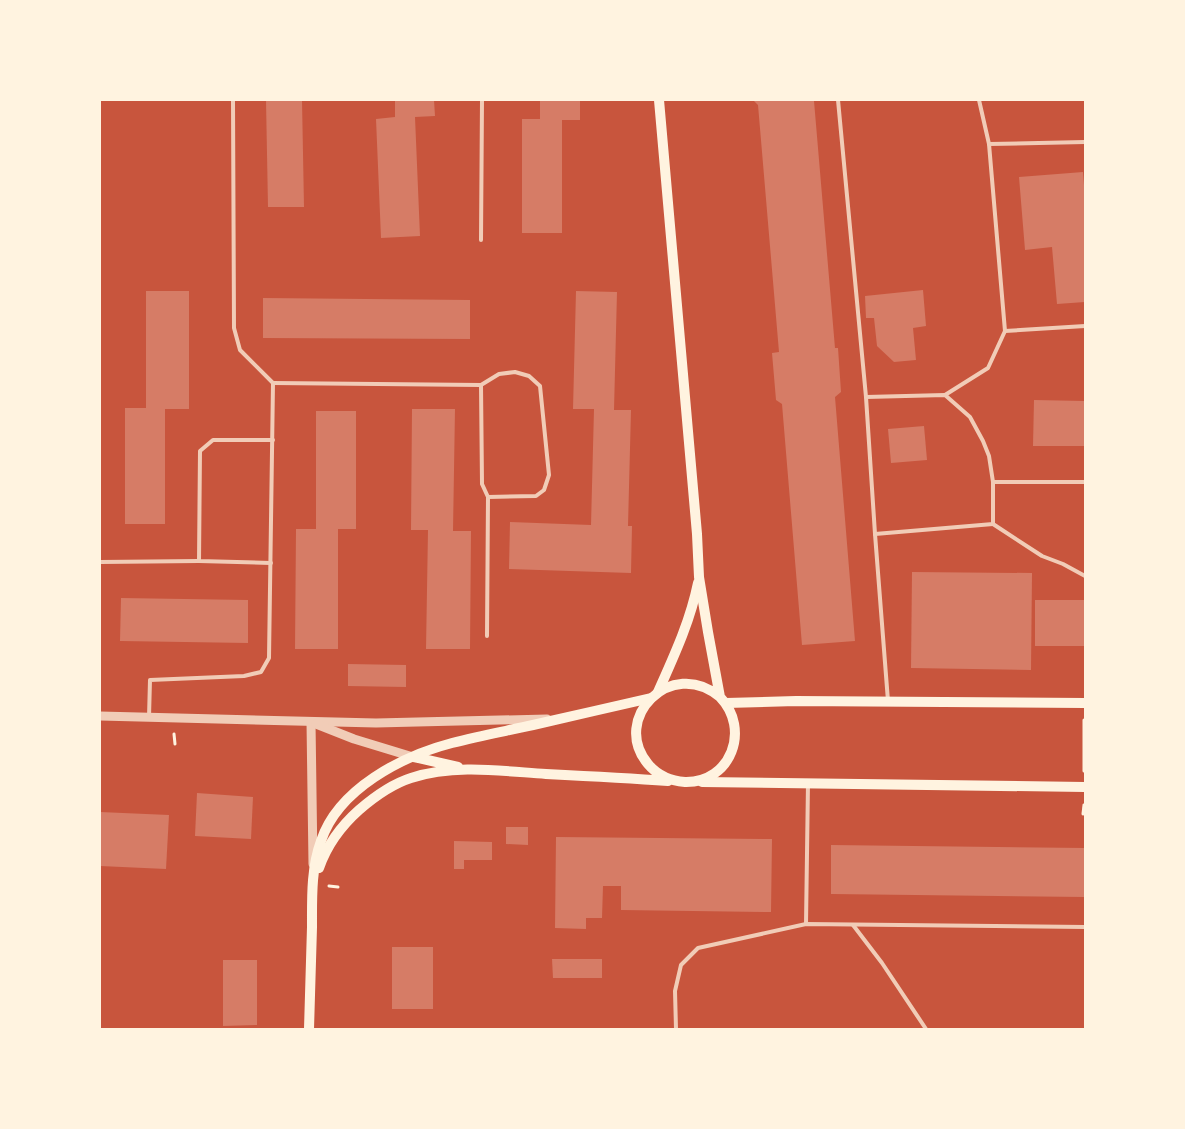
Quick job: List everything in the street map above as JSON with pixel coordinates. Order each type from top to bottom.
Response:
[{"type":"main road","points":[[659,100],[697,534],[699,577],[708,632],[723,700],[733,717],[735,725],[735,740],[730,755],[721,768],[708,777],[693,782]]},
{"type":"main road","points":[[676,781],[661,775],[648,765],[638,743],[637,727],[646,704],[655,695],[679,646],[687,626],[699,577]]},
{"type":"main road","points":[[309,1029],[313,886],[320,841],[338,809],[359,789],[383,772],[413,757],[451,744],[655,695],[672,686],[686,684],[708,688],[723,700],[1085,703]]},
{"type":"main road","points":[[413,757],[469,769]]},
{"type":"main road","points":[[313,886],[320,863],[328,846],[339,830],[354,814],[371,800],[389,789],[409,779],[432,772],[469,769],[693,782],[1084,787]]},
{"type":"street","points":[[100,716],[376,723],[563,718]]},
{"type":"street","points":[[311,722],[354,739],[413,757]]},
{"type":"street","points":[[311,722],[313,886]]},
{"type":"lane","points":[[233,100],[234,328],[240,350],[273,382],[481,385],[499,374],[515,372],[529,376],[540,386],[549,475],[544,490],[536,496],[488,497]]},
{"type":"lane","points":[[482,100],[482,240]]},
{"type":"lane","points":[[838,100],[866,397],[888,702]]},
{"type":"lane","points":[[866,397],[945,396],[988,368],[1005,330],[989,144],[979,100]]},
{"type":"lane","points":[[989,144],[1085,142]]},
{"type":"lane","points":[[1005,330],[1085,326]]},
{"type":"lane","points":[[149,717],[150,680],[244,676],[261,672],[269,658],[273,382]]},
{"type":"lane","points":[[481,385],[482,484],[488,497],[487,636]]},
{"type":"lane","points":[[945,396],[970,417],[989,456],[993,482],[993,524]]},
{"type":"lane","points":[[199,561],[200,451],[213,440],[273,440]]},
{"type":"lane","points":[[993,482],[1085,482]]},
{"type":"lane","points":[[875,534],[993,524],[1042,556],[1063,564],[1085,576]]},
{"type":"lane","points":[[100,562],[199,561],[271,563]]},
{"type":"lane","points":[[806,924],[808,783]]},
{"type":"lane","points":[[676,1029],[675,991],[681,964],[698,948],[806,924],[1085,927]]},
{"type":"lane","points":[[852,925],[882,963],[926,1029]]},
{"type":"path","points":[[1084,814],[1085,703]]},
{"type":"building","points":[[266,100],[302,100],[304,207],[268,207]]},
{"type":"building","points":[[395,100],[434,100],[435,116],[415,117],[420,236],[381,238],[376,119],[395,117]]},
{"type":"building","points":[[540,100],[580,100],[580,120],[562,120],[562,233],[522,233],[522,119],[540,119]]},
{"type":"building","points":[[753,100],[814,101],[835,348],[838,348],[841,392],[835,397],[855,641],[802,645],[782,404],[776,400],[772,353],[779,352],[758,105]]},
{"type":"building","points":[[1083,172],[1085,198],[1085,302],[1057,304],[1052,247],[1025,250],[1019,177]]},
{"type":"building","points":[[923,290],[926,326],[913,328],[916,360],[894,362],[877,346],[874,318],[866,318],[865,296]]},
{"type":"building","points":[[146,291],[189,291],[189,409],[165,409],[165,524],[125,524],[125,408],[146,408]]},
{"type":"building","points":[[576,291],[617,292],[614,410],[631,410],[628,526],[632,526],[631,573],[509,569],[510,522],[591,525],[594,409],[573,409]]},
{"type":"building","points":[[263,298],[470,300],[470,339],[263,338]]},
{"type":"building","points":[[1034,400],[1085,401],[1085,446],[1033,446]]},
{"type":"building","points":[[412,409],[455,409],[453,531],[471,531],[470,649],[426,649],[428,530],[411,530]]},
{"type":"building","points":[[316,411],[356,411],[356,529],[338,529],[338,649],[295,649],[296,529],[316,529]]},
{"type":"building","points":[[924,426],[927,460],[891,463],[888,429]]},
{"type":"building","points":[[912,572],[1032,573],[1031,670],[911,668]]},
{"type":"building","points":[[121,598],[248,600],[248,643],[120,641]]},
{"type":"building","points":[[1035,600],[1085,600],[1085,646],[1035,646]]},
{"type":"building","points":[[348,664],[406,665],[406,687],[348,686]]},
{"type":"building","points":[[197,793],[253,797],[251,839],[195,836]]},
{"type":"building","points":[[100,812],[169,815],[166,869],[100,866]]},
{"type":"building","points":[[506,827],[528,827],[528,845],[506,844]]},
{"type":"building","points":[[556,837],[772,839],[771,912],[621,910],[621,886],[603,886],[602,918],[586,918],[586,929],[555,928]]},
{"type":"building","points":[[454,841],[492,842],[492,860],[464,860],[464,869],[454,869]]},
{"type":"building","points":[[831,845],[1085,848],[1085,897],[831,894]]},
{"type":"building","points":[[392,947],[433,947],[433,1009],[392,1009]]},
{"type":"building","points":[[552,959],[602,959],[602,978],[553,978]]},
{"type":"building","points":[[223,960],[257,960],[257,1025],[223,1026]]}]
